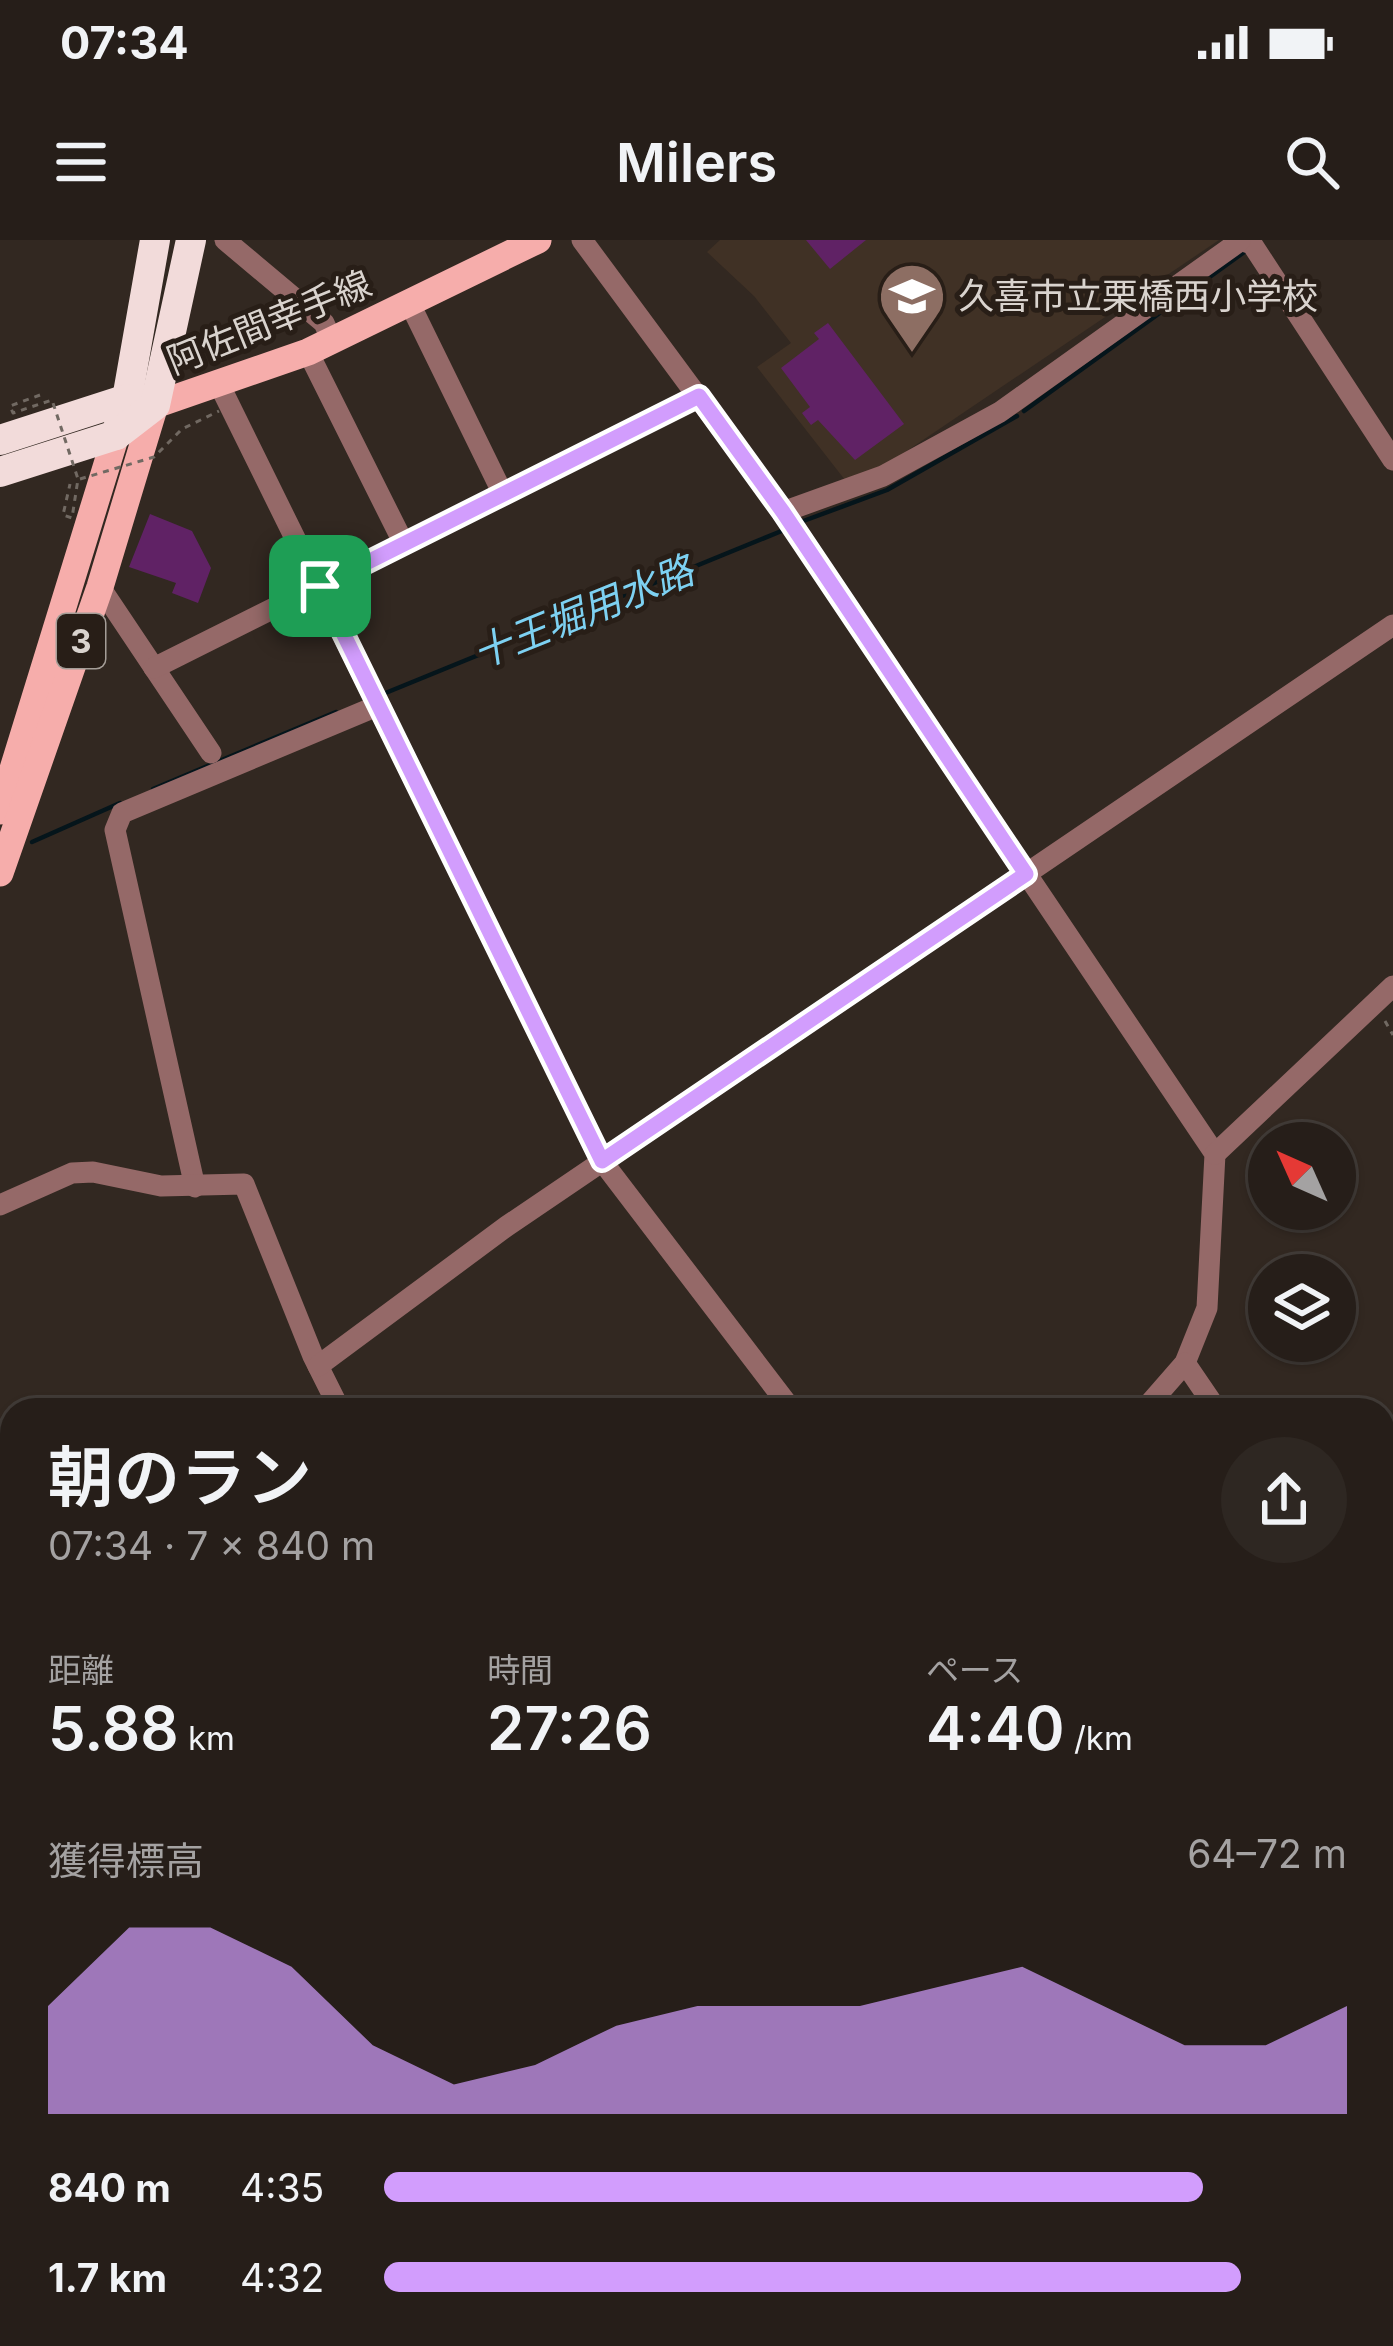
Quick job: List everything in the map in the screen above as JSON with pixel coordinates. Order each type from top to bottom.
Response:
[{"type":"highway","points":[[141,402],[155,240]]},
{"type":"highway","points":[[0,472],[116,435],[141,402],[191,240]]},
{"type":"highway","points":[[0,440],[141,402]]},
{"type":"main road","name":"阿佐間幸手線","points":[[141,402],[219,398],[538,240]]},
{"type":"main road","name":"3","points":[[0,873],[100,587],[141,402]]},
{"type":"main road","name":"3","points":[[0,811],[116,435]]},
{"type":"street","points":[[225,240],[324,323],[320,347],[404,544]]},
{"type":"street","points":[[582,240],[783,512],[1215,1154],[1207,1308],[1185,1363],[1154,1398]]},
{"type":"street","points":[[783,512],[883,476],[1000,412],[1240,240],[1252,244],[1393,460]]},
{"type":"street","points":[[410,304],[503,494]]},
{"type":"street","points":[[154,668],[699,396]]},
{"type":"street","points":[[219,398],[320,586],[602,1161],[782,1398]]},
{"type":"street","points":[[100,587],[211,754]]},
{"type":"street","points":[[318,1366],[507,1226],[1393,625]]},
{"type":"street","points":[[195,1187],[115,830],[122,813],[376,706]]},
{"type":"street","points":[[1215,1154],[1393,986]]},
{"type":"street","points":[[0,1205],[71,1173],[195,1187],[244,1184],[334,1398]]},
{"type":"street","points":[[1185,1363],[1209,1398]]},
{"type":"path","points":[[40,395],[10,406],[13,413],[52,400],[78,479],[73,518],[63,515],[70,484]]},
{"type":"path","points":[[78,479],[154,457],[219,398]]},
{"type":"shaded area","name":"久喜市立栗橋西小学校","points":[[720,240],[1219,240],[889,463],[845,480],[757,367],[791,343],[754,296],[707,252]]},
{"type":"building","points":[[806,240],[866,240],[830,269]]},
{"type":"building","points":[[828,323],[904,424],[855,460],[818,420],[811,425],[802,413],[810,407],[781,368],[819,339],[814,333]]},
{"type":"building","points":[[150,514],[192,531],[211,568],[198,603],[172,593],[176,583],[129,567]]},
{"type":"waterway","name":"十王堀用水路","points":[[1024,411],[1247,250]]},
{"type":"waterway","name":"十王堀用水路","points":[[798,523],[887,490],[1017,416]]},
{"type":"waterway","name":"十王堀用水路","points":[[383,694],[784,530]]},
{"type":"waterway","name":"十王堀用水路","points":[[153,789],[336,712]]},
{"type":"waterway","name":"十王堀用水路","points":[[32,842],[120,803]]},
{"type":"place","name":"久喜市立栗橋西小学校","points":[[912,355]]},
{"type":"route","points":[[699,396],[783,512],[1026,874],[705,1096],[602,1161],[320,586],[699,396]]}]
